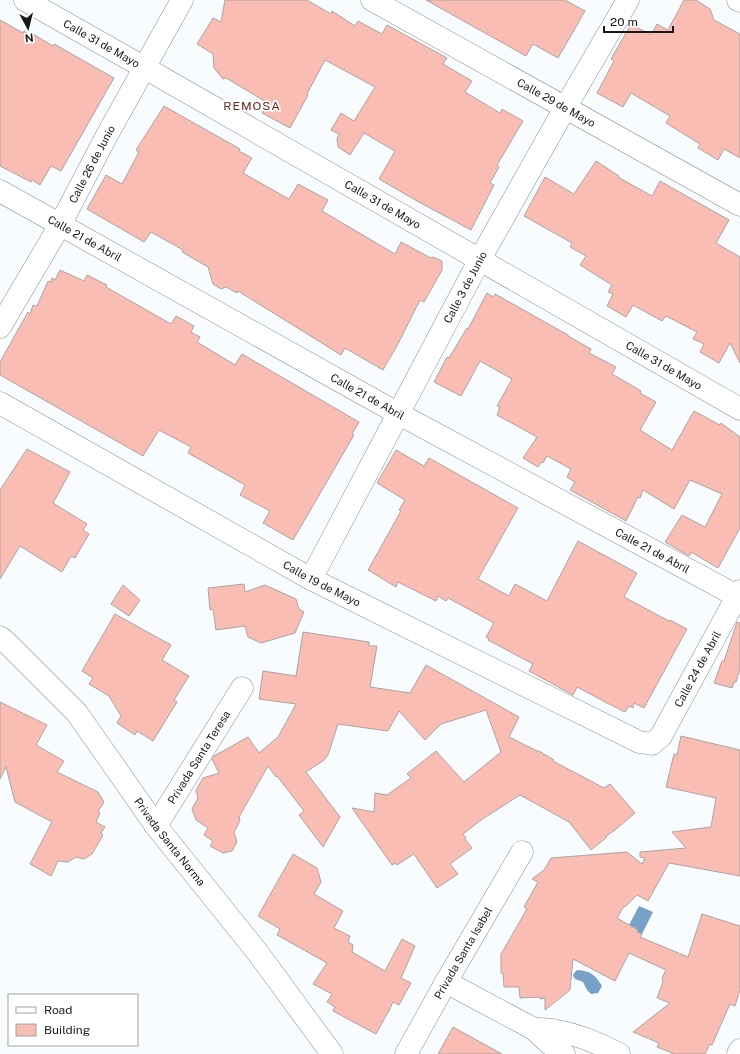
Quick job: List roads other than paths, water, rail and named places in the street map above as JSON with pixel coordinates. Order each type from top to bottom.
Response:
[{"type":"street","name":"Calle 31 de Mayo","points":[[25,0],[740,409]]},
{"type":"street","name":"Calle 26 de Junio","points":[[0,327],[60,225],[182,0]]},
{"type":"street","name":"Calle 29 de Mayo","points":[[372,0],[740,205]]},
{"type":"street","name":"Calle 3 de Junio","points":[[310,579],[480,260],[565,108],[628,0]]},
{"type":"street","name":"Calle 21 de Abril","points":[[0,191],[399,414],[739,594]]},
{"type":"street","name":"Calle 19 de Mayo","points":[[0,404],[310,579],[638,742],[652,744]]},
{"type":"street","name":"Calle 24 de Abril","points":[[652,744],[661,736],[739,594]]},
{"type":"street","name":"Privada Santa Norma","points":[[0,637],[77,713],[156,826],[258,953],[332,1054]]},
{"type":"street","name":"Privada Santa Teresa","points":[[156,826],[242,688]]},
{"type":"street","name":"Privada Santa Isabel","points":[[406,1054],[522,852]]},
{"type":"street","points":[[446,982],[534,1029],[550,1044],[564,1054]]},
{"type":"street","points":[[534,1029],[553,1030],[576,1036],[606,1047],[615,1053]]},
{"type":"street","points":[[738,1054],[740,1050]]},
{"type":"water","points":[[639,906],[653,912],[642,934],[637,932],[638,930],[634,927],[628,927]]},
{"type":"water","points":[[577,970],[589,972],[597,979],[602,986],[598,993],[591,994],[583,982],[575,979],[573,976]]},
{"type":"district","name":"REMOSA","points":[[252,106]]}]
